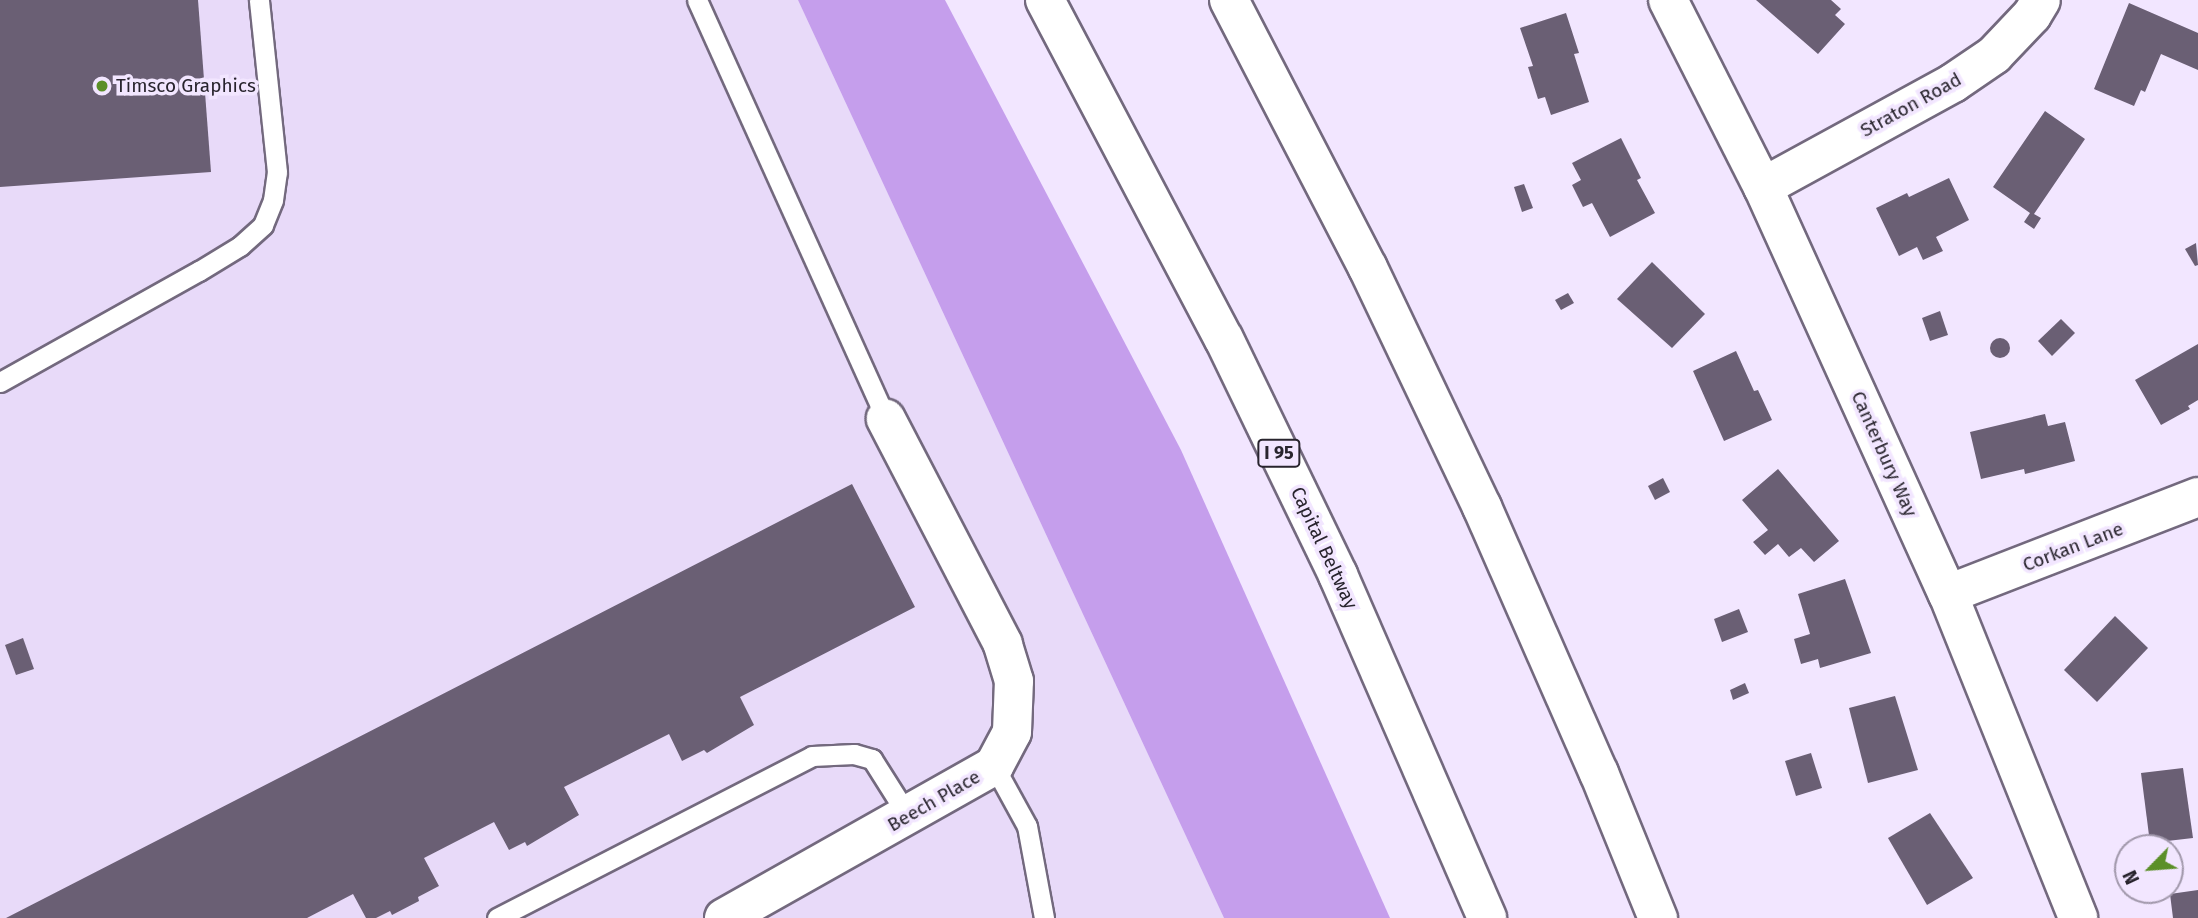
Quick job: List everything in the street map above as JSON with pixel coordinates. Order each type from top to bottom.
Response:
[{"type":"main road","name":"Capital Beltway","points":[[1045,0],[1224,339],[1332,563],[1487,918]]},
{"type":"main road","points":[[1229,0],[1368,268],[1482,508],[1599,773],[1658,918]]},
{"type":"main road","name":"Canterbury Way","points":[[1668,0],[1763,187],[1948,594],[2078,918]]},
{"type":"main road","name":"Straton Road","points":[[1763,187],[1994,55],[2032,15],[2041,0]]},
{"type":"main road","name":"Beech Place","points":[[724,918],[994,766],[1012,732],[1013,681],[1003,644],[886,419]]},
{"type":"main road","name":"Corkan Lane","points":[[1948,594],[2198,497]]},
{"type":"lane","points":[[0,382],[220,258],[240,246],[263,225],[273,200],[277,172],[259,0]]},
{"type":"lane","points":[[697,0],[886,419]]},
{"type":"lane","points":[[497,918],[812,756],[854,754],[872,759],[908,816]]},
{"type":"lane","points":[[994,766],[1027,826],[1044,918]]},
{"type":"shaded area","points":[[0,0],[798,0],[1224,918],[0,918]]},
{"type":"shaded area","points":[[798,0],[945,0],[1181,450],[1390,918],[1224,918]]},
{"type":"building","name":"Timsco Graphics","points":[[0,0],[198,0],[211,172],[0,187]]},
{"type":"building","points":[[1756,0],[1831,0],[1841,9],[1835,15],[1845,24],[1818,54]]},
{"type":"building","points":[[2129,3],[2198,33],[2198,70],[2161,54],[2145,92],[2141,90],[2134,106],[2094,89]]},
{"type":"building","points":[[1566,13],[1579,53],[1574,54],[1589,102],[1551,115],[1545,97],[1538,99],[1528,67],[1533,66],[1520,28]]},
{"type":"building","points":[[2045,111],[2085,139],[2034,214],[2041,218],[2034,229],[2024,222],[2030,213],[1993,187]]},
{"type":"building","points":[[1621,138],[1641,178],[1637,180],[1655,213],[1610,237],[1592,203],[1583,207],[1572,185],[1581,180],[1572,163]]},
{"type":"building","points":[[1949,178],[1969,220],[1936,237],[1943,251],[1923,260],[1917,247],[1899,256],[1876,208],[1907,193],[1909,197]]},
{"type":"building","points":[[1524,184],[1533,208],[1522,212],[1514,187]]},
{"type":"building","points":[[2196,243],[2198,265],[2195,266],[2185,249]]},
{"type":"building","points":[[1652,262],[1705,314],[1672,348],[1617,299]]},
{"type":"building","points":[[1568,293],[1574,303],[1561,310],[1555,300]]},
{"type":"building","points":[[1940,311],[1948,335],[1930,341],[1922,318]]},
{"type":"building","points":[[2061,319],[2075,333],[2052,356],[2038,341]]},
{"type":"building","points":[[2000,338],[2007,341],[2010,348],[2007,355],[2000,358],[1993,355],[1990,348],[1993,341]]},
{"type":"building","points":[[2198,344],[2198,400],[2188,406],[2190,409],[2161,425],[2135,380]]},
{"type":"building","points":[[1736,351],[1754,391],[1758,390],[1772,420],[1724,441],[1693,371]]},
{"type":"building","points":[[2045,414],[2048,426],[2065,422],[2075,461],[2025,474],[2024,469],[1981,479],[1970,432]]},
{"type":"building","points":[[1778,469],[1839,541],[1814,562],[1801,548],[1789,557],[1778,544],[1765,555],[1753,542],[1768,530],[1742,500]]},
{"type":"building","points":[[1663,478],[1670,492],[1655,500],[1648,486]]},
{"type":"building","points":[[852,484],[915,607],[740,697],[754,725],[707,753],[704,750],[682,761],[669,734],[564,787],[579,815],[527,846],[525,842],[509,850],[494,822],[424,858],[439,886],[418,897],[419,901],[392,915],[390,911],[376,918],[366,918],[353,894],[307,918],[6,918]]},
{"type":"building","points":[[1845,579],[1871,653],[1820,668],[1818,659],[1801,664],[1794,639],[1810,634],[1798,594]]},
{"type":"building","points":[[1739,609],[1748,632],[1722,642],[1714,619]]},
{"type":"building","points":[[2115,616],[2148,648],[2097,702],[2064,670]]},
{"type":"building","points":[[23,638],[34,669],[16,675],[5,645]]},
{"type":"building","points":[[1745,683],[1749,693],[1733,700],[1730,690]]},
{"type":"building","points":[[1895,696],[1918,770],[1868,783],[1849,708]]},
{"type":"building","points":[[1811,753],[1822,788],[1796,796],[1785,761]]},
{"type":"building","points":[[2183,768],[2193,838],[2184,839],[2184,834],[2149,834],[2141,773]]},
{"type":"building","points":[[1930,813],[1973,878],[1927,905],[1888,838]]},
{"type":"building","points":[[2198,890],[2198,918],[2173,918],[2171,904],[2184,904],[2184,892]]},
{"type":"place","name":"Timsco Graphics","points":[[102,86]]}]
